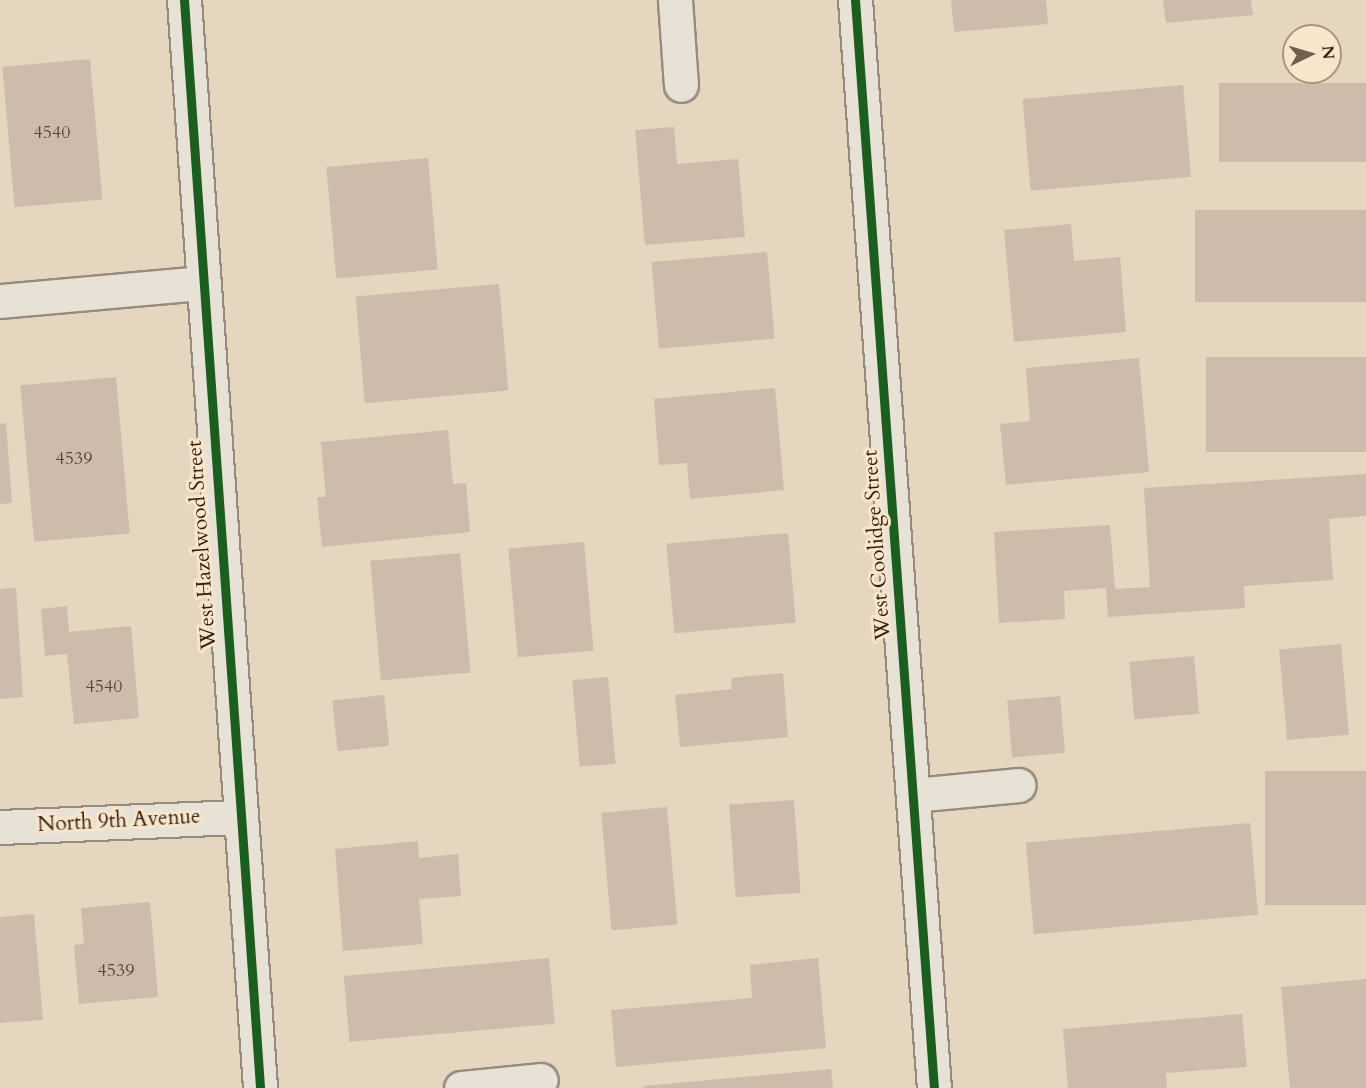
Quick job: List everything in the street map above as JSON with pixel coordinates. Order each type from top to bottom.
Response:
[{"type":"street","name":"West Hazelwood Street","points":[[184,0],[239,817],[260,1088]]},
{"type":"street","points":[[675,0],[681,85]]},
{"type":"street","name":"West Coolidge Street","points":[[855,0],[934,1088]]},
{"type":"street","points":[[0,301],[203,283]]},
{"type":"street","points":[[913,795],[1019,785]]},
{"type":"street","name":"North 9th Avenue","points":[[0,827],[239,817]]},
{"type":"street","points":[[461,1088],[541,1080]]},
{"type":"building","points":[[951,0],[1046,0],[1048,24],[954,32]]},
{"type":"building","points":[[1163,0],[1251,0],[1253,15],[1166,23]]},
{"type":"building","points":[[90,59],[102,199],[15,207],[2,67]]},
{"type":"building","points":[[1219,83],[1366,83],[1366,162],[1219,162]]},
{"type":"building","points":[[1183,85],[1191,177],[1031,191],[1023,99]]},
{"type":"building","points":[[674,127],[677,164],[738,159],[745,237],[645,245],[635,130]]},
{"type":"building","points":[[428,158],[438,270],[336,278],[326,167]]},
{"type":"building","points":[[1195,210],[1366,210],[1366,302],[1195,302]]},
{"type":"building","points":[[1071,224],[1074,261],[1120,257],[1126,332],[1014,342],[1004,230]]},
{"type":"building","points":[[767,252],[775,339],[659,349],[651,262]]},
{"type":"building","points":[[499,284],[508,391],[365,403],[356,297]]},
{"type":"building","points":[[1206,357],[1366,357],[1366,452],[1206,452]]},
{"type":"building","points":[[1139,358],[1149,472],[1006,485],[1000,424],[1030,421],[1026,368]]},
{"type":"building","points":[[116,377],[130,533],[34,542],[20,385]]},
{"type":"building","points":[[775,388],[784,490],[690,499],[687,463],[659,465],[654,399]]},
{"type":"building","points":[[6,423],[12,503],[0,504],[0,424]]},
{"type":"building","points":[[448,430],[453,484],[466,483],[470,532],[322,547],[317,497],[326,497],[321,442]]},
{"type":"building","points":[[1366,474],[1366,516],[1329,519],[1333,580],[1244,586],[1245,608],[1108,617],[1106,588],[1064,591],[1065,619],[999,623],[994,532],[1110,525],[1115,589],[1150,587],[1144,488]]},
{"type":"building","points":[[788,533],[796,623],[674,633],[666,544]]},
{"type":"building","points":[[584,542],[593,651],[518,657],[508,549]]},
{"type":"building","points":[[460,553],[470,673],[381,680],[370,561]]},
{"type":"building","points":[[16,588],[23,697],[0,699],[0,589]]},
{"type":"building","points":[[67,606],[69,632],[131,626],[139,718],[74,724],[67,654],[45,656],[41,609]]},
{"type":"building","points":[[1341,644],[1349,735],[1287,740],[1279,649]]},
{"type":"building","points":[[1194,656],[1199,714],[1134,719],[1129,662]]},
{"type":"building","points":[[783,673],[788,737],[680,747],[675,695],[732,689],[731,678]]},
{"type":"building","points":[[608,677],[616,764],[580,767],[572,680]]},
{"type":"building","points":[[384,695],[389,746],[338,751],[332,700]]},
{"type":"building","points":[[1060,696],[1065,753],[1012,757],[1007,701]]},
{"type":"building","points":[[1265,771],[1366,771],[1366,905],[1265,905]]},
{"type":"building","points":[[794,800],[800,893],[736,897],[729,805]]},
{"type":"building","points":[[667,807],[677,925],[612,930],[601,813]]},
{"type":"building","points":[[1250,823],[1258,915],[1034,934],[1026,843]]},
{"type":"building","points":[[418,841],[419,858],[458,854],[461,896],[419,899],[423,944],[343,951],[335,849]]},
{"type":"building","points":[[150,902],[158,997],[79,1004],[74,945],[84,944],[81,908]]},
{"type":"building","points":[[34,914],[43,1020],[0,1023],[0,917]]},
{"type":"building","points":[[549,958],[555,1024],[350,1042],[344,976]]},
{"type":"building","points":[[818,958],[826,1048],[616,1067],[611,1010],[752,998],[750,965]]},
{"type":"building","points":[[1366,979],[1366,1088],[1290,1088],[1281,987]]},
{"type":"building","points":[[1242,1014],[1247,1067],[1166,1073],[1167,1088],[1068,1088],[1063,1029]]},
{"type":"building","points":[[831,1069],[833,1088],[643,1088],[643,1086]]},
{"type":"cycle path","points":[[184,0],[260,1088]]},
{"type":"cycle path","points":[[855,0],[934,1088]]}]
